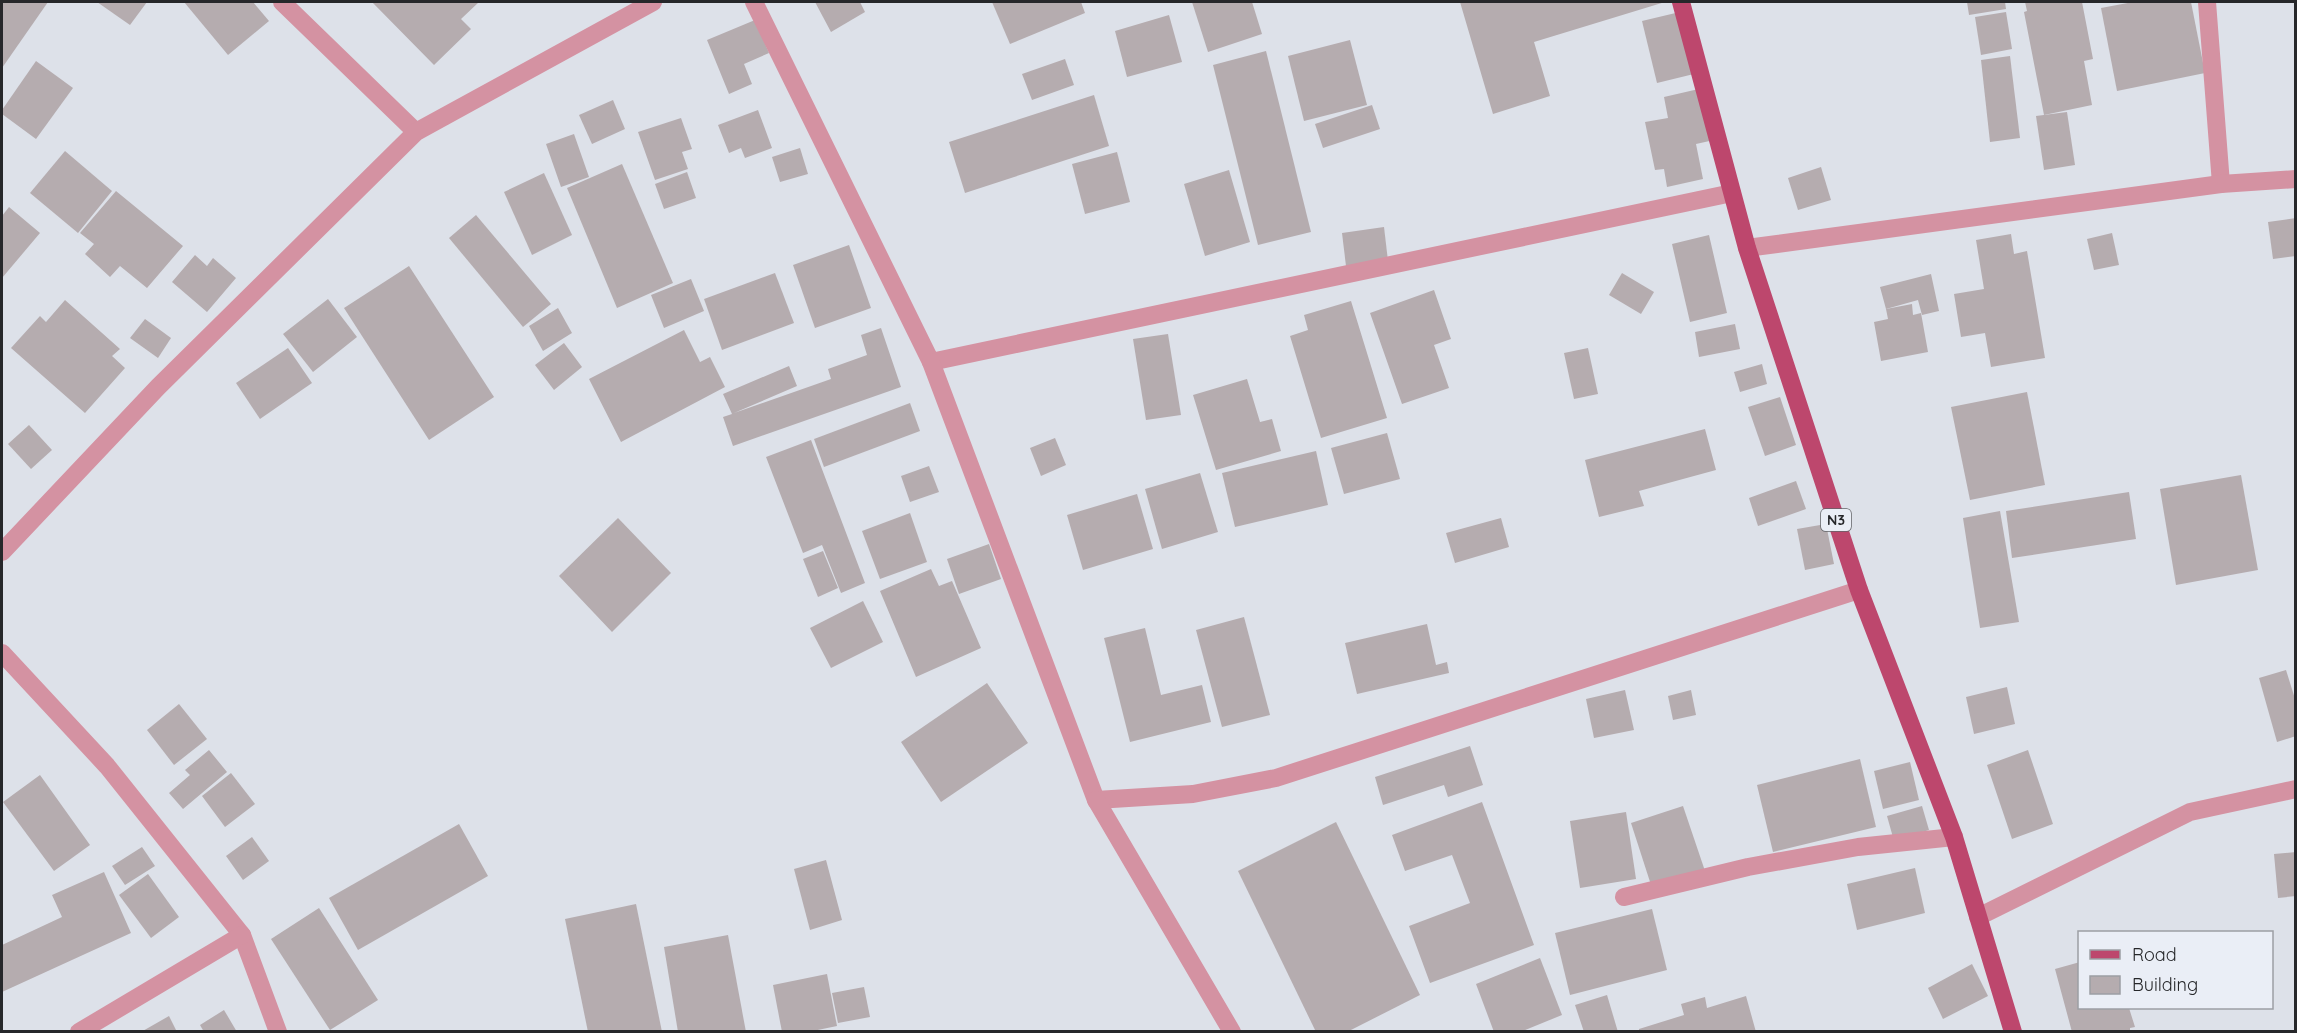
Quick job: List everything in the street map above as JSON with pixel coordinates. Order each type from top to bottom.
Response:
[{"type":"main road","name":"N3","points":[[1681,2],[1747,248],[1859,590],[1954,837],[2013,1032]]},
{"type":"street","points":[[282,2],[416,132]]},
{"type":"street","points":[[2,552],[158,387],[416,132],[653,2]]},
{"type":"street","points":[[754,2],[931,362],[1096,800],[1232,1032]]},
{"type":"street","points":[[2206,2],[2221,184]]},
{"type":"street","points":[[1747,248],[2221,184],[2295,178]]},
{"type":"street","points":[[931,362],[1732,193]]},
{"type":"street","points":[[1096,800],[1193,794],[1276,778],[1859,590]]},
{"type":"street","points":[[2,653],[107,766],[242,935],[278,1032]]},
{"type":"street","points":[[1978,917],[2190,812],[2295,789]]},
{"type":"street","points":[[1624,897],[1748,867],[1858,847],[1954,837]]},
{"type":"street","points":[[80,1032],[242,935]]},
{"type":"building","points":[[2,2],[48,2],[2,68]]},
{"type":"building","points":[[97,2],[147,2],[130,25]]},
{"type":"building","points":[[184,2],[253,2],[269,21],[228,55]]},
{"type":"building","points":[[372,2],[479,2],[461,19],[471,29],[434,65]]},
{"type":"building","points":[[815,2],[860,2],[865,12],[831,32]]},
{"type":"building","points":[[992,2],[1081,2],[1085,13],[1010,44]]},
{"type":"building","points":[[1192,2],[1252,2],[1262,34],[1208,52]]},
{"type":"building","points":[[1460,2],[1665,2],[1534,42],[1550,96],[1493,114]]},
{"type":"building","points":[[1967,2],[2005,2],[2006,9],[1969,15]]},
{"type":"building","points":[[2025,2],[2082,2],[2093,59],[2084,61],[2092,105],[2044,115],[2024,12],[2027,11]]},
{"type":"building","points":[[2133,2],[2191,2],[2205,73],[2117,91],[2101,8]]},
{"type":"building","points":[[1684,11],[1698,73],[1657,83],[1642,21]]},
{"type":"building","points":[[2006,12],[2012,49],[1981,55],[1975,17]]},
{"type":"building","points":[[1169,15],[1182,62],[1127,77],[1115,31]]},
{"type":"building","points":[[755,20],[769,53],[744,64],[752,84],[729,94],[707,40]]},
{"type":"building","points":[[1350,40],[1367,105],[1304,121],[1288,56]]},
{"type":"building","points":[[1266,51],[1311,232],[1258,245],[1213,65]]},
{"type":"building","points":[[2010,56],[2020,138],[1990,142],[1981,60]]},
{"type":"building","points":[[1065,59],[1074,85],[1032,100],[1022,74]]},
{"type":"building","points":[[36,61],[73,88],[36,139],[2,114],[2,110]]},
{"type":"building","points":[[1703,88],[1714,140],[1696,144],[1703,179],[1667,187],[1664,169],[1655,170],[1645,122],[1668,118],[1664,97]]},
{"type":"building","points":[[1094,95],[1109,146],[965,193],[949,142]]},
{"type":"building","points":[[613,100],[625,129],[592,144],[579,115]]},
{"type":"building","points":[[1372,105],[1380,129],[1323,148],[1315,124]]},
{"type":"building","points":[[758,110],[772,148],[745,158],[741,148],[729,153],[718,125]]},
{"type":"building","points":[[2067,112],[2075,165],[2044,170],[2036,116]]},
{"type":"building","points":[[681,118],[692,149],[682,152],[688,169],[655,180],[638,132]]},
{"type":"building","points":[[574,134],[589,177],[561,187],[546,144]]},
{"type":"building","points":[[800,148],[808,174],[780,182],[772,157]]},
{"type":"building","points":[[65,151],[112,191],[78,233],[30,193]]},
{"type":"building","points":[[1117,152],[1130,202],[1085,214],[1072,164]]},
{"type":"building","points":[[622,164],[673,283],[617,308],[567,188]]},
{"type":"building","points":[[1821,167],[1831,200],[1798,210],[1788,178]]},
{"type":"building","points":[[1229,170],[1250,242],[1205,256],[1184,184]]},
{"type":"building","points":[[687,172],[696,198],[664,209],[655,184]]},
{"type":"building","points":[[544,173],[572,235],[532,255],[504,192]]},
{"type":"building","points":[[116,191],[183,246],[147,288],[120,266],[110,277],[85,254],[94,244],[80,233]]},
{"type":"building","points":[[9,207],[40,233],[2,278],[2,216]]},
{"type":"building","points":[[476,215],[551,304],[523,327],[449,238]]},
{"type":"building","points":[[2296,218],[2296,256],[2273,259],[2268,222]]},
{"type":"building","points":[[1384,227],[1388,261],[1346,266],[1342,233]]},
{"type":"building","points":[[2112,233],[2119,265],[2094,270],[2087,239]]},
{"type":"building","points":[[2011,234],[2014,254],[2027,251],[2045,358],[1991,367],[1985,333],[1961,337],[1954,294],[1984,289],[1976,240]]},
{"type":"building","points":[[1709,235],[1727,313],[1690,322],[1672,244]]},
{"type":"building","points":[[849,245],[871,308],[815,328],[793,265]]},
{"type":"building","points":[[195,255],[207,266],[213,258],[236,278],[207,312],[172,282]]},
{"type":"building","points":[[409,266],[494,397],[429,440],[344,308]]},
{"type":"building","points":[[775,273],[794,323],[722,350],[704,299]]},
{"type":"building","points":[[1622,273],[1654,292],[1641,314],[1609,295]]},
{"type":"building","points":[[1931,274],[1939,311],[1922,315],[1918,300],[1886,309],[1880,287]]},
{"type":"building","points":[[691,279],[704,311],[664,328],[651,295]]},
{"type":"building","points":[[1434,290],[1451,339],[1434,345],[1449,388],[1402,404],[1370,313]]},
{"type":"building","points":[[328,299],[357,337],[313,372],[283,334]]},
{"type":"building","points":[[65,300],[120,349],[112,356],[125,368],[85,413],[11,348],[40,316],[46,322]]},
{"type":"building","points":[[1351,301],[1387,418],[1321,438],[1290,336],[1308,330],[1304,315]]},
{"type":"building","points":[[1912,304],[1913,315],[1921,313],[1928,352],[1881,361],[1874,322],[1888,319],[1886,309]]},
{"type":"building","points":[[558,308],[572,333],[543,351],[529,326]]},
{"type":"building","points":[[145,319],[171,338],[158,358],[130,338]]},
{"type":"building","points":[[1735,324],[1740,349],[1699,357],[1695,332]]},
{"type":"building","points":[[881,328],[901,387],[733,446],[723,417],[732,414],[723,394],[789,366],[797,386],[734,413],[831,379],[828,369],[867,355],[861,335]]},
{"type":"building","points":[[684,330],[700,362],[710,357],[725,387],[621,442],[589,379]]},
{"type":"building","points":[[1168,334],[1181,415],[1146,420],[1133,339]]},
{"type":"building","points":[[564,343],[582,367],[554,390],[535,365]]},
{"type":"building","points":[[288,348],[312,383],[260,419],[236,383]]},
{"type":"building","points":[[1588,348],[1598,394],[1574,399],[1564,353]]},
{"type":"building","points":[[1762,364],[1767,384],[1740,392],[1734,372]]},
{"type":"building","points":[[1247,379],[1260,422],[1272,419],[1281,451],[1216,470],[1193,395]]},
{"type":"building","points":[[2027,392],[2045,485],[1970,500],[1951,407]]},
{"type":"building","points":[[1780,397],[1796,445],[1765,456],[1748,407]]},
{"type":"building","points":[[910,403],[920,431],[824,467],[814,439]]},
{"type":"building","points":[[29,425],[52,450],[31,469],[8,444]]},
{"type":"building","points":[[1705,429],[1716,470],[1639,491],[1644,506],[1599,517],[1585,460]]},
{"type":"building","points":[[1387,433],[1400,479],[1344,494],[1331,448]]},
{"type":"building","points":[[1055,438],[1066,465],[1041,476],[1030,448]]},
{"type":"building","points":[[811,440],[865,583],[841,593],[822,545],[803,553],[766,457]]},
{"type":"building","points":[[1316,451],[1328,505],[1235,527],[1222,473]]},
{"type":"building","points":[[929,466],[939,492],[910,502],[901,476]]},
{"type":"building","points":[[1200,473],[1218,532],[1162,549],[1145,489]]},
{"type":"building","points":[[2241,475],[2258,570],[2176,585],[2160,489]]},
{"type":"building","points":[[1796,481],[1806,509],[1758,526],[1749,498]]},
{"type":"building","points":[[2129,492],[2136,539],[2012,558],[2006,511]]},
{"type":"building","points":[[1137,494],[1153,549],[1083,570],[1067,515]]},
{"type":"building","points":[[2000,511],[2019,622],[1980,628],[1963,518]]},
{"type":"building","points":[[910,513],[927,562],[880,579],[862,531]]},
{"type":"building","points":[[618,518],[671,573],[612,632],[559,576]]},
{"type":"building","points":[[1501,518],[1509,547],[1455,563],[1446,533]]},
{"type":"building","points":[[1826,524],[1834,564],[1805,570],[1797,529]]},
{"type":"building","points":[[989,544],[1001,579],[959,594],[947,559]]},
{"type":"building","points":[[823,551],[838,588],[818,597],[803,559]]},
{"type":"building","points":[[931,569],[939,586],[952,581],[981,648],[916,677],[880,591]]},
{"type":"building","points":[[863,601],[883,642],[831,668],[810,628]]},
{"type":"building","points":[[1244,617],[1270,715],[1222,727],[1196,630]]},
{"type":"building","points":[[1427,624],[1436,665],[1447,662],[1449,673],[1357,694],[1345,643]]},
{"type":"building","points":[[1145,628],[1161,695],[1202,685],[1211,722],[1130,742],[1104,638]]},
{"type":"building","points":[[2286,670],[2296,702],[2296,736],[2277,742],[2259,678]]},
{"type":"building","points":[[987,683],[1028,743],[941,802],[901,742]]},
{"type":"building","points":[[2007,687],[2015,724],[1974,734],[1966,697]]},
{"type":"building","points":[[1625,690],[1634,730],[1594,738],[1586,699]]},
{"type":"building","points":[[1691,690],[1696,715],[1673,720],[1668,696]]},
{"type":"building","points":[[179,704],[207,739],[174,765],[147,730]]},
{"type":"building","points":[[1470,746],[1483,785],[1448,797],[1444,785],[1383,805],[1375,777]]},
{"type":"building","points":[[209,750],[227,772],[183,809],[169,793],[190,775],[185,770]]},
{"type":"building","points":[[2028,750],[2053,824],[2012,839],[1987,765]]},
{"type":"building","points":[[1860,759],[1876,827],[1773,852],[1757,785]]},
{"type":"building","points":[[1910,762],[1919,800],[1883,809],[1874,771]]},
{"type":"building","points":[[231,773],[255,804],[225,827],[202,796]]},
{"type":"building","points":[[40,775],[90,845],[54,871],[3,802]]},
{"type":"building","points":[[1482,802],[1534,945],[1430,983],[1409,926],[1470,903],[1452,855],[1405,871],[1392,835]]},
{"type":"building","points":[[1683,806],[1705,871],[1652,888],[1631,823]]},
{"type":"building","points":[[1922,806],[1929,830],[1894,841],[1887,816]]},
{"type":"building","points":[[1626,812],[1636,879],[1580,888],[1570,821]]},
{"type":"building","points":[[1336,822],[1420,995],[1347,1032],[1316,1032],[1238,871]]},
{"type":"building","points":[[459,824],[488,876],[358,950],[329,898]]},
{"type":"building","points":[[252,837],[269,861],[243,880],[226,856]]},
{"type":"building","points":[[142,847],[155,866],[125,885],[112,866]]},
{"type":"building","points":[[2296,852],[2296,896],[2278,898],[2274,854]]},
{"type":"building","points":[[826,860],[842,920],[810,930],[794,869]]},
{"type":"building","points":[[1915,868],[1925,913],[1857,930],[1847,884]]},
{"type":"building","points":[[104,872],[131,933],[2,992],[2,945],[62,917],[52,895]]},
{"type":"building","points":[[148,874],[179,917],[151,938],[119,895]]},
{"type":"building","points":[[636,904],[662,1032],[588,1032],[565,919]]},
{"type":"building","points":[[319,908],[378,1000],[330,1030],[271,939]]},
{"type":"building","points":[[1652,909],[1667,970],[1570,995],[1555,933]]},
{"type":"building","points":[[728,935],[746,1032],[678,1032],[664,947]]},
{"type":"building","points":[[1540,958],[1562,1015],[1520,1032],[1494,1032],[1476,984]]},
{"type":"building","points":[[2078,963],[2078,1009],[2129,1009],[2135,1027],[2130,1028],[2130,1032],[2072,1032],[2055,969]]},
{"type":"building","points":[[1972,964],[1988,996],[1943,1019],[1928,988]]},
{"type":"building","points":[[827,974],[837,1026],[808,1032],[782,1032],[773,985]]},
{"type":"building","points":[[864,987],[870,1017],[838,1023],[832,993]]},
{"type":"building","points":[[1607,995],[1618,1032],[1584,1032],[1575,1005]]},
{"type":"building","points":[[1746,996],[1756,1032],[1639,1032],[1639,1029],[1684,1015],[1681,1004],[1705,997],[1707,1008]]},
{"type":"building","points":[[224,1010],[237,1032],[204,1032],[200,1025]]},
{"type":"building","points":[[169,1016],[177,1032],[141,1032]]}]
